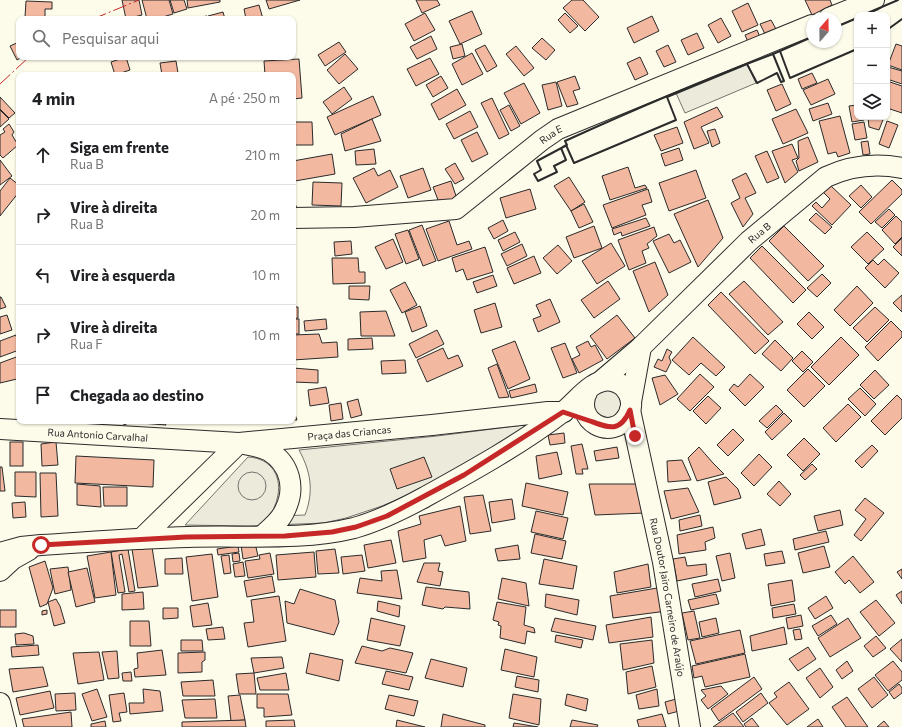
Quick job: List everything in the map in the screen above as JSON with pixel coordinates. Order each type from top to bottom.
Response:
[{"type":"street","points":[[842,13],[874,0]]},
{"type":"street","name":"Rua E","points":[[296,218],[354,217],[456,209],[558,129],[806,27]]},
{"type":"street","name":"Rua B","points":[[595,385],[641,347],[749,241],[826,177],[838,172],[866,166],[892,166],[902,168]]},
{"type":"street","points":[[563,412],[606,428],[621,423],[627,417],[631,406],[641,347]]},
{"type":"street","points":[[0,553],[21,547],[41,545],[141,539],[263,536],[339,531],[387,516],[464,475],[563,412],[595,385],[609,380],[617,382],[629,394],[631,406]]},
{"type":"street","points":[[595,385],[585,396],[584,410],[595,424],[626,445],[643,468]]},
{"type":"street","name":"Rua Doutor Jairo Carneiro de Araújo","points":[[631,406],[663,562],[690,727]]},
{"type":"street","name":"Praça das Criancas","points":[[239,443],[563,412]]},
{"type":"street","name":"Rua Antonio Carvalhal","points":[[0,429],[239,443]]},
{"type":"street","points":[[196,441],[207,446],[210,450],[212,462],[208,473]]},
{"type":"street","points":[[141,539],[239,443],[268,450],[280,459],[290,477],[291,486],[285,510],[280,518],[263,536]]},
{"type":"street","points":[[0,571],[14,559],[41,545]]},
{"type":"street","points":[[0,703],[6,727]]},
{"type":"shaded area","points":[[747,64],[756,83],[685,113],[676,93]]},
{"type":"shaded area","points":[[607,390],[617,394],[621,404],[617,414],[607,418],[597,414],[593,404],[597,394]]},
{"type":"shaded area","points":[[524,425],[525,427],[452,473],[428,486],[382,506],[346,518],[324,523],[249,526],[185,525],[248,457],[264,461],[274,470],[277,477],[278,491],[273,514],[278,516],[305,515],[310,498],[310,482],[309,474],[299,450],[437,436]]},
{"type":"shaded area","points":[[252,472],[262,476],[266,486],[262,496],[252,500],[242,496],[238,486],[242,476]]},
{"type":"building","points":[[122,0],[139,0],[142,15],[125,16]]},
{"type":"building","points":[[142,0],[169,0],[173,14],[166,16],[146,16]]},
{"type":"building","points":[[170,0],[184,0],[187,9],[174,13]]},
{"type":"building","points":[[187,0],[220,0],[220,2],[188,8]]},
{"type":"building","points":[[266,0],[300,0],[269,9]]},
{"type":"building","points":[[416,0],[437,0],[440,5],[422,13]]},
{"type":"building","points":[[572,0],[583,0],[599,17],[585,31],[563,8]]},
{"type":"building","points":[[805,0],[830,0],[832,5],[818,12],[811,12]]},
{"type":"building","points":[[26,1],[52,2],[52,9],[45,9],[45,16],[25,16]]},
{"type":"building","points":[[748,3],[758,25],[742,32],[732,11]]},
{"type":"building","points":[[259,5],[262,16],[245,16],[244,9]]},
{"type":"building","points":[[472,11],[482,34],[460,44],[449,21]]},
{"type":"building","points":[[223,12],[224,16],[208,16]]},
{"type":"building","points":[[425,13],[435,30],[414,41],[405,24]]},
{"type":"building","points":[[565,13],[578,26],[570,33],[558,20]]},
{"type":"building","points":[[652,16],[659,31],[634,43],[627,28]]},
{"type":"building","points":[[721,18],[731,36],[718,43],[708,25]]},
{"type":"building","points":[[771,20],[776,29],[765,34],[760,24]]},
{"type":"building","points":[[757,30],[760,37],[748,42],[745,35]]},
{"type":"building","points":[[697,33],[704,48],[688,55],[681,40]]},
{"type":"building","points":[[431,36],[437,49],[417,59],[410,47]]},
{"type":"building","points":[[542,38],[555,50],[546,60],[532,48]]},
{"type":"building","points":[[339,42],[346,52],[325,66],[318,55]]},
{"type":"building","points":[[16,43],[16,58],[10,46]]},
{"type":"building","points":[[462,44],[465,56],[453,59],[450,47]]},
{"type":"building","points":[[896,44],[902,46],[902,70],[890,66],[890,60]]},
{"type":"building","points":[[485,45],[497,66],[487,72],[475,50]]},
{"type":"building","points":[[668,45],[676,62],[664,67],[656,51]]},
{"type":"building","points":[[516,46],[534,68],[524,76],[506,54]]},
{"type":"building","points":[[472,53],[483,74],[462,85],[452,64]]},
{"type":"building","points":[[345,54],[358,69],[339,84],[327,70]]},
{"type":"building","points":[[640,57],[648,74],[635,80],[627,63]]},
{"type":"building","points":[[430,58],[439,74],[416,86],[407,69]]},
{"type":"building","points":[[299,59],[302,98],[296,99],[296,72],[265,72],[264,61]]},
{"type":"building","points":[[117,60],[127,60],[130,70],[124,72],[114,72],[111,62]]},
{"type":"building","points":[[176,61],[178,72],[162,72],[160,63]]},
{"type":"building","points":[[890,68],[902,71],[902,84],[890,80]]},
{"type":"building","points":[[812,73],[817,83],[802,89],[798,79]]},
{"type":"building","points":[[441,76],[448,88],[433,97],[426,85]]},
{"type":"building","points":[[575,76],[580,89],[573,91],[578,104],[567,107],[557,82]]},
{"type":"building","points":[[828,79],[835,94],[811,105],[803,90]]},
{"type":"building","points":[[556,82],[562,106],[548,110],[542,85]]},
{"type":"building","points":[[890,82],[902,86],[902,113],[890,109]]},
{"type":"building","points":[[524,83],[540,113],[521,124],[504,93]]},
{"type":"building","points":[[782,84],[791,104],[776,111],[767,90]]},
{"type":"building","points":[[344,87],[352,99],[332,114],[323,102]]},
{"type":"building","points":[[457,89],[466,105],[439,120],[431,104]]},
{"type":"building","points":[[373,96],[381,115],[335,135],[327,117]]},
{"type":"building","points":[[0,97],[15,113],[9,118],[0,109]]},
{"type":"building","points":[[492,98],[509,134],[499,139],[481,103]]},
{"type":"building","points":[[828,103],[832,114],[813,121],[809,109]]},
{"type":"building","points":[[509,105],[520,126],[511,131],[500,110]]},
{"type":"building","points":[[854,105],[854,120],[864,120],[852,122],[849,106]]},
{"type":"building","points":[[717,107],[723,117],[701,127],[709,143],[694,149],[684,122]]},
{"type":"building","points":[[796,109],[808,133],[783,144],[772,119]]},
{"type":"building","points":[[0,110],[9,119],[0,127]]},
{"type":"building","points":[[470,111],[478,127],[454,139],[446,124]]},
{"type":"building","points":[[840,116],[850,153],[838,157],[836,152],[828,154],[819,121]]},
{"type":"building","points":[[372,119],[381,141],[345,151],[341,134]]},
{"type":"building","points":[[868,120],[883,120],[879,130],[869,127]]},
{"type":"building","points":[[887,121],[898,125],[889,148],[879,144]]},
{"type":"building","points":[[296,122],[312,122],[313,145],[296,145]]},
{"type":"building","points":[[864,122],[867,138],[855,140],[852,124]]},
{"type":"building","points":[[9,124],[14,132],[12,135],[16,142],[16,147],[3,158],[0,155],[0,135],[5,132],[3,129]]},
{"type":"building","points":[[677,127],[683,143],[661,151],[654,135]]},
{"type":"building","points":[[715,129],[720,143],[712,147],[707,131]]},
{"type":"building","points":[[477,132],[488,154],[472,162],[461,140]]},
{"type":"building","points":[[808,137],[818,162],[799,171],[796,161],[799,158],[798,141]]},
{"type":"building","points":[[868,141],[870,154],[863,155],[861,142]]},
{"type":"building","points":[[792,144],[798,158],[792,160],[798,172],[785,183],[772,151]]},
{"type":"building","points":[[679,148],[683,160],[665,166],[661,154]]},
{"type":"building","points":[[374,149],[376,164],[356,165],[355,151]]},
{"type":"building","points":[[767,151],[779,178],[767,183],[755,156]]},
{"type":"building","points":[[332,154],[335,174],[296,181],[296,160]]},
{"type":"building","points":[[0,160],[12,176],[0,185]]},
{"type":"building","points":[[455,163],[464,179],[455,184],[445,169]]},
{"type":"building","points":[[628,167],[635,188],[645,185],[647,188],[610,200],[602,176]]},
{"type":"building","points":[[374,168],[378,176],[390,170],[398,187],[366,203],[353,178]]},
{"type":"building","points":[[423,168],[431,190],[408,198],[400,176]]},
{"type":"building","points":[[696,170],[706,198],[669,211],[659,183]]},
{"type":"building","points":[[746,173],[756,193],[745,198],[753,214],[743,227],[731,203],[740,198],[732,180]]},
{"type":"building","points":[[569,177],[585,202],[571,211],[554,186]]},
{"type":"building","points":[[10,178],[16,183],[16,196],[0,216],[0,191]]},
{"type":"building","points":[[892,180],[902,190],[902,194],[871,224],[859,212]]},
{"type":"building","points":[[451,181],[457,199],[440,205],[433,187]]},
{"type":"building","points":[[313,182],[342,183],[341,206],[312,205]]},
{"type":"building","points":[[830,185],[851,205],[832,225],[812,206],[816,202],[822,208],[830,199],[823,192]]},
{"type":"building","points":[[861,185],[872,197],[861,208],[849,196]]},
{"type":"building","points":[[530,189],[536,209],[506,218],[500,198]]},
{"type":"building","points":[[648,189],[652,202],[642,205],[646,215],[612,228],[603,205]]},
{"type":"building","points":[[708,200],[723,238],[698,267],[674,214]]},
{"type":"building","points":[[584,204],[593,222],[579,228],[571,211]]},
{"type":"building","points":[[889,209],[895,215],[882,228],[875,222]]},
{"type":"building","points":[[816,213],[832,227],[825,234],[809,220]]},
{"type":"building","points":[[896,216],[902,222],[902,237],[895,244],[882,230]]},
{"type":"building","points":[[646,218],[650,226],[622,236],[621,232],[614,235],[612,229]]},
{"type":"building","points":[[503,220],[508,231],[494,239],[488,228]]},
{"type":"building","points":[[449,221],[457,245],[469,241],[472,249],[438,261],[426,229]]},
{"type":"building","points":[[422,225],[436,261],[423,266],[409,230]]},
{"type":"building","points":[[594,226],[602,248],[574,258],[566,237]]},
{"type":"building","points":[[784,226],[824,266],[808,281],[769,241]]},
{"type":"building","points":[[654,227],[657,236],[647,244],[649,248],[642,251],[646,263],[629,270],[618,240]]},
{"type":"building","points":[[408,230],[419,259],[406,264],[395,234]]},
{"type":"building","points":[[515,232],[520,242],[503,251],[498,240]]},
{"type":"building","points":[[867,232],[884,249],[868,264],[851,247]]},
{"type":"building","points":[[669,234],[674,243],[680,240],[691,262],[669,273],[653,241]]},
{"type":"building","points":[[902,238],[902,256],[893,247]]},
{"type":"building","points":[[393,239],[403,262],[386,269],[375,247]]},
{"type":"building","points":[[351,241],[352,254],[335,256],[334,242]]},
{"type":"building","points":[[611,243],[625,266],[597,284],[582,261]]},
{"type":"building","points":[[522,244],[527,256],[507,266],[501,254]]},
{"type":"building","points":[[558,245],[572,261],[557,274],[543,258]]},
{"type":"building","points":[[762,246],[806,290],[793,303],[750,258]]},
{"type":"building","points":[[485,247],[493,272],[467,280],[463,269],[456,272],[452,258]]},
{"type":"building","points":[[534,256],[541,273],[514,284],[507,268]]},
{"type":"building","points":[[332,258],[358,258],[359,272],[365,272],[365,283],[333,284]]},
{"type":"building","points":[[884,259],[899,273],[885,288],[865,268],[873,260],[878,265]]},
{"type":"building","points":[[655,262],[668,295],[649,312],[633,271]]},
{"type":"building","points":[[822,274],[831,283],[817,297],[807,288]]},
{"type":"building","points":[[493,275],[497,286],[477,293],[473,282]]},
{"type":"building","points":[[608,281],[620,299],[594,318],[581,300]]},
{"type":"building","points":[[744,281],[783,322],[768,335],[729,294]]},
{"type":"building","points":[[405,282],[417,305],[402,313],[390,290]]},
{"type":"building","points":[[349,286],[370,286],[369,300],[349,299]]},
{"type":"building","points":[[857,286],[873,303],[850,326],[834,310]]},
{"type":"building","points":[[721,292],[769,341],[755,354],[708,305]]},
{"type":"building","points":[[902,295],[902,312],[893,303]]},
{"type":"building","points":[[0,297],[6,307],[0,309]]},
{"type":"building","points":[[550,299],[560,322],[538,332],[533,319],[541,316],[536,305]]},
{"type":"building","points":[[495,303],[502,327],[481,333],[474,310]]},
{"type":"building","points":[[420,306],[427,326],[412,332],[405,312]]},
{"type":"building","points":[[296,307],[298,307],[298,318],[296,318]]},
{"type":"building","points":[[875,307],[889,320],[867,342],[853,328]]},
{"type":"building","points":[[386,311],[395,336],[361,336],[360,312]]},
{"type":"building","points":[[809,312],[824,327],[812,339],[797,324]]},
{"type":"building","points":[[7,315],[12,330],[0,334],[0,317]]},
{"type":"building","points":[[617,315],[635,338],[607,359],[590,336]]},
{"type":"building","points":[[296,319],[299,319],[299,334],[296,334]]},
{"type":"building","points":[[326,319],[327,329],[305,331],[304,321]]},
{"type":"building","points":[[891,321],[902,332],[902,337],[878,361],[865,347]]},
{"type":"building","points":[[437,330],[444,344],[416,358],[409,344]]},
{"type":"building","points":[[319,334],[322,343],[337,342],[338,357],[296,360],[296,335]]},
{"type":"building","points":[[16,335],[16,351],[0,357],[0,341]]},
{"type":"building","points":[[693,337],[725,367],[716,376],[701,363],[689,375],[672,360]]},
{"type":"building","points":[[841,337],[859,355],[829,385],[811,367]]},
{"type":"building","points":[[372,338],[373,349],[348,350],[348,339]]},
{"type":"building","points":[[775,340],[793,358],[781,371],[762,354]]},
{"type":"building","points":[[515,341],[530,379],[508,389],[492,350]]},
{"type":"building","points":[[588,341],[591,347],[595,345],[603,360],[579,373],[572,359],[580,355],[576,347]]},
{"type":"building","points":[[565,343],[577,373],[563,378],[551,348]]},
{"type":"building","points":[[443,348],[448,359],[458,355],[463,366],[427,382],[417,360]]},
{"type":"building","points":[[667,349],[672,352],[669,357],[671,362],[666,372],[654,367],[658,359],[662,361]]},
{"type":"building","points":[[802,351],[813,362],[803,372],[792,361]]},
{"type":"building","points":[[16,357],[16,379],[0,383],[0,363]]},
{"type":"building","points":[[405,360],[406,373],[382,374],[381,361]]},
{"type":"building","points":[[497,364],[509,397],[499,398],[488,368]]},
{"type":"building","points":[[296,368],[318,370],[318,383],[296,382]]},
{"type":"building","points":[[808,369],[825,386],[804,407],[787,390]]},
{"type":"building","points":[[875,370],[889,385],[874,399],[860,385]]},
{"type":"building","points":[[700,374],[714,387],[690,411],[677,399]]},
{"type":"building","points":[[750,374],[764,387],[745,406],[729,390],[734,384],[738,387]]},
{"type":"building","points":[[665,375],[678,394],[660,405],[652,378]]},
{"type":"building","points":[[535,384],[537,392],[511,398],[509,391]]},
{"type":"building","points":[[326,387],[329,403],[310,406],[308,390]]},
{"type":"building","points":[[860,388],[876,404],[865,416],[848,399]]},
{"type":"building","points":[[897,395],[902,400],[902,418],[885,435],[871,421]]},
{"type":"building","points":[[708,396],[721,408],[706,424],[693,411]]},
{"type":"building","points":[[358,399],[362,415],[351,418],[347,402]]},
{"type":"building","points":[[341,403],[343,419],[331,421],[329,405]]},
{"type":"building","points":[[848,404],[861,417],[836,442],[823,428]]},
{"type":"building","points":[[776,405],[783,412],[767,428],[759,421]]},
{"type":"building","points":[[784,413],[792,421],[772,440],[765,432]]},
{"type":"building","points":[[733,429],[744,440],[728,456],[717,445]]},
{"type":"building","points":[[564,433],[565,443],[550,445],[548,435]]},
{"type":"building","points":[[804,438],[820,454],[803,471],[787,455]]},
{"type":"building","points":[[10,442],[23,442],[23,466],[10,466]]},
{"type":"building","points":[[56,442],[58,465],[42,466],[41,444]]},
{"type":"building","points":[[582,444],[588,469],[582,469],[583,474],[576,474],[571,446]]},
{"type":"building","points":[[872,445],[878,451],[862,468],[855,461]]},
{"type":"building","points":[[617,447],[619,458],[596,461],[594,451]]},
{"type":"building","points":[[699,447],[724,474],[697,481],[688,458]]},
{"type":"building","points":[[557,452],[562,474],[539,479],[536,456]]},
{"type":"building","points":[[759,454],[772,467],[754,486],[741,473]]},
{"type":"building","points":[[76,456],[154,460],[153,487],[75,483]]},
{"type":"building","points":[[424,457],[432,477],[397,489],[390,469]]},
{"type":"building","points":[[682,460],[691,480],[668,482],[667,461]]},
{"type":"building","points":[[812,464],[817,469],[805,480],[800,475]]},
{"type":"building","points":[[0,467],[2,467],[5,491],[0,491]]},
{"type":"building","points":[[15,472],[36,472],[36,497],[15,496]]},
{"type":"building","points":[[40,473],[56,473],[58,516],[41,517]]},
{"type":"building","points":[[726,477],[738,489],[741,498],[714,505],[708,482]]},
{"type":"building","points":[[779,481],[791,494],[780,506],[767,494]]},
{"type":"building","points":[[526,483],[568,492],[563,515],[522,506]]},
{"type":"building","points":[[77,484],[100,486],[101,507],[77,505]]},
{"type":"building","points":[[589,484],[639,484],[645,513],[595,515]]},
{"type":"building","points":[[103,487],[127,487],[127,506],[104,506]]},
{"type":"building","points":[[688,488],[699,512],[671,519],[664,491]]},
{"type":"building","points":[[483,495],[491,531],[470,534],[464,497]]},
{"type":"building","points":[[865,498],[884,513],[861,541],[854,535],[866,519],[855,510]]},
{"type":"building","points":[[512,499],[515,519],[492,523],[489,502]]},
{"type":"building","points":[[25,502],[26,517],[13,518],[12,503]]},
{"type":"building","points":[[460,506],[466,541],[445,546],[441,535],[424,540],[426,558],[403,562],[398,531],[421,524],[419,516]]},
{"type":"building","points":[[840,510],[843,525],[818,531],[814,516]]},
{"type":"building","points":[[536,511],[568,518],[563,539],[531,532]]},
{"type":"building","points":[[700,515],[702,526],[680,531],[679,520]]},
{"type":"building","points":[[713,527],[715,538],[705,542],[706,550],[679,554],[677,535]]},
{"type":"building","points":[[761,529],[765,545],[746,549],[742,534]]},
{"type":"building","points":[[826,531],[829,542],[795,550],[793,539]]},
{"type":"building","points":[[535,534],[566,541],[562,559],[531,553]]},
{"type":"building","points":[[391,540],[396,563],[368,568],[364,545]]},
{"type":"building","points":[[255,543],[258,556],[243,559],[241,545]]},
{"type":"building","points":[[518,545],[520,559],[498,561],[495,549]]},
{"type":"building","points":[[238,546],[239,552],[218,555],[217,549]]},
{"type":"building","points":[[824,546],[830,567],[803,573],[798,553]]},
{"type":"building","points":[[152,547],[158,586],[138,588],[132,549]]},
{"type":"building","points":[[128,549],[135,591],[129,592],[122,554],[119,555],[125,592],[118,593],[111,552]]},
{"type":"building","points":[[335,549],[339,573],[318,574],[316,551]]},
{"type":"building","points":[[782,551],[785,563],[766,566],[764,554]]},
{"type":"building","points":[[111,552],[116,595],[95,598],[87,556]]},
{"type":"building","points":[[314,552],[316,577],[278,580],[276,555]]},
{"type":"building","points":[[239,553],[240,561],[233,562],[232,554]]},
{"type":"building","points":[[270,553],[274,574],[248,578],[245,561],[260,559],[259,555]]},
{"type":"building","points":[[730,553],[735,578],[722,581],[716,556]]},
{"type":"building","points":[[212,554],[218,597],[192,601],[186,557]]},
{"type":"building","points":[[229,555],[231,573],[224,574],[221,556]]},
{"type":"building","points":[[362,555],[365,571],[343,574],[341,557]]},
{"type":"building","points":[[853,556],[874,582],[860,593],[849,580],[845,584],[835,572]]},
{"type":"building","points":[[685,557],[687,566],[706,564],[707,575],[677,581],[673,559]]},
{"type":"building","points":[[182,558],[183,574],[165,574],[165,559]]},
{"type":"building","points":[[544,559],[577,566],[573,589],[539,584]]},
{"type":"building","points":[[45,561],[53,588],[47,604],[40,607],[29,567]]},
{"type":"building","points":[[243,562],[245,576],[235,577],[233,564]]},
{"type":"building","points":[[424,563],[440,563],[438,571],[443,572],[440,586],[417,582]]},
{"type":"building","points":[[648,564],[651,587],[617,593],[614,572]]},
{"type":"building","points":[[68,567],[71,590],[55,594],[50,569]]},
{"type":"building","points":[[87,568],[95,602],[76,607],[68,572]]},
{"type":"building","points":[[902,569],[902,579],[897,572]]},
{"type":"building","points":[[397,570],[402,599],[357,593],[360,578],[382,581],[381,571]]},
{"type":"building","points":[[272,576],[275,592],[247,597],[244,581]]},
{"type":"building","points":[[502,578],[526,583],[529,606],[498,599]]},
{"type":"building","points":[[718,579],[721,591],[695,597],[692,584]]},
{"type":"building","points":[[792,580],[795,601],[771,606],[768,584]]},
{"type":"building","points":[[426,587],[469,592],[470,609],[445,607],[443,609],[422,605]]},
{"type":"building","points":[[663,587],[667,611],[613,618],[610,596]]},
{"type":"building","points":[[300,589],[335,600],[339,622],[334,635],[287,623],[285,601],[294,604]]},
{"type":"building","points":[[902,591],[902,604],[896,595]]},
{"type":"building","points":[[143,592],[144,609],[122,610],[122,594]]},
{"type":"building","points":[[546,594],[579,600],[577,615],[545,607]]},
{"type":"building","points":[[716,594],[719,604],[691,610],[688,600]]},
{"type":"building","points":[[279,596],[286,641],[248,647],[244,623],[254,622],[251,600]]},
{"type":"building","points":[[826,596],[833,608],[815,619],[808,608]]},
{"type":"building","points":[[56,599],[60,606],[65,623],[54,626],[48,602]]},
{"type":"building","points":[[876,600],[895,623],[879,636],[860,612]]},
{"type":"building","points":[[378,601],[400,606],[399,617],[377,611]]},
{"type":"building","points":[[497,602],[526,607],[524,625],[534,628],[535,633],[527,631],[525,644],[500,638],[501,626],[498,625],[499,622],[493,620]]},
{"type":"building","points":[[208,603],[212,625],[193,627],[190,606]]},
{"type":"building","points":[[794,604],[796,614],[773,618],[772,608]]},
{"type":"building","points":[[163,608],[178,608],[178,618],[163,619]]},
{"type":"building","points":[[0,610],[16,610],[16,627],[0,627]]},
{"type":"building","points":[[47,610],[47,614],[42,615],[42,611]]},
{"type":"building","points":[[694,611],[700,638],[688,640],[682,613]]},
{"type":"building","points":[[801,615],[803,626],[788,629],[786,618]]},
{"type":"building","points":[[831,615],[837,624],[818,636],[812,626]]},
{"type":"building","points":[[651,617],[653,637],[609,643],[606,625]]},
{"type":"building","points":[[371,618],[405,626],[400,646],[367,640]]},
{"type":"building","points":[[555,618],[596,626],[593,640],[551,631]]},
{"type":"building","points":[[716,618],[719,633],[702,637],[699,622]]},
{"type":"building","points":[[848,618],[861,638],[830,657],[818,638]]},
{"type":"building","points":[[130,621],[149,621],[151,646],[130,646]]},
{"type":"building","points":[[223,627],[225,639],[208,640],[206,629]]},
{"type":"building","points":[[784,627],[787,644],[752,651],[750,636]]},
{"type":"building","points":[[800,629],[802,639],[795,640],[793,630]]},
{"type":"building","points":[[740,630],[745,653],[696,664],[690,641]]},
{"type":"building","points":[[24,633],[33,636],[34,644],[16,645],[15,634]]},
{"type":"building","points":[[556,635],[583,640],[581,648],[555,642]]},
{"type":"building","points":[[876,636],[886,648],[873,657],[864,646]]},
{"type":"building","points":[[902,639],[902,662],[890,649]]},
{"type":"building","points":[[181,640],[202,640],[203,651],[181,651]]},
{"type":"building","points":[[652,640],[654,663],[623,670],[620,644]]},
{"type":"building","points":[[38,645],[39,655],[12,657],[11,647]]},
{"type":"building","points":[[362,646],[382,651],[390,648],[413,653],[406,673],[355,663]]},
{"type":"building","points":[[808,647],[816,659],[798,671],[789,659]]},
{"type":"building","points":[[505,649],[537,657],[534,677],[501,670]]},
{"type":"building","points":[[162,650],[166,675],[135,677],[134,669],[138,668],[137,653]]},
{"type":"building","points":[[117,651],[119,678],[108,679],[102,652]]},
{"type":"building","points":[[99,652],[104,680],[78,684],[73,653]]},
{"type":"building","points":[[205,652],[205,660],[202,662],[202,672],[178,673],[178,653]]},
{"type":"building","points":[[310,653],[343,660],[339,681],[306,673]]},
{"type":"building","points":[[745,654],[750,677],[705,687],[702,676],[694,678],[692,666]]},
{"type":"building","points":[[282,657],[284,668],[254,673],[251,658]]},
{"type":"building","points":[[431,659],[467,668],[463,687],[425,678]]},
{"type":"building","points":[[847,661],[853,671],[842,679],[836,670]]},
{"type":"building","points":[[893,661],[902,672],[902,680],[888,691],[875,675]]},
{"type":"building","points":[[652,666],[656,687],[628,694],[626,672]]},
{"type":"building","points":[[43,667],[48,686],[13,692],[9,669]]},
{"type":"building","points":[[820,668],[833,687],[820,698],[806,678]]},
{"type":"building","points":[[386,671],[413,677],[409,690],[382,684]]},
{"type":"building","points":[[131,672],[132,681],[123,681],[122,673]]},
{"type":"building","points":[[254,673],[256,694],[239,694],[236,674]]},
{"type":"building","points":[[286,673],[289,690],[260,690],[257,678]]},
{"type":"building","points":[[517,676],[539,680],[538,692],[515,687]]},
{"type":"building","points":[[754,677],[762,689],[719,721],[711,709]]},
{"type":"building","points":[[874,677],[888,695],[872,708],[858,689]]},
{"type":"building","points":[[213,680],[215,696],[183,696],[181,682]]},
{"type":"building","points":[[789,682],[809,709],[787,725],[769,703],[777,697],[774,693]]},
{"type":"building","points":[[899,684],[902,688],[902,693],[894,699],[889,692]]},
{"type":"building","points":[[721,686],[728,694],[708,709],[701,700],[706,696],[701,690]]},
{"type":"building","points":[[97,689],[107,717],[92,721],[82,694]]},
{"type":"building","points":[[143,689],[160,691],[163,711],[130,714],[129,703],[144,703]]},
{"type":"building","points":[[657,689],[659,706],[639,709],[636,695]]},
{"type":"building","points":[[50,691],[54,708],[20,715],[16,698]]},
{"type":"building","points":[[75,693],[76,710],[56,711],[55,694]]},
{"type":"building","points":[[124,693],[127,712],[119,713],[121,721],[113,722],[109,695]]},
{"type":"building","points":[[761,693],[768,703],[743,722],[736,712]]},
{"type":"building","points":[[257,694],[288,694],[292,715],[264,717],[264,708],[257,708]]},
{"type":"building","points":[[513,694],[541,699],[539,725],[509,718]]},
{"type":"building","points":[[567,694],[588,699],[586,711],[565,705]]},
{"type":"building","points":[[240,695],[245,720],[231,721],[228,696]]},
{"type":"building","points":[[389,695],[418,701],[414,716],[385,709]]},
{"type":"building","points":[[847,697],[868,727],[846,727],[832,707]]},
{"type":"building","points":[[680,698],[683,710],[668,714],[665,702]]},
{"type":"building","points":[[215,699],[217,718],[185,718],[182,700]]},
{"type":"building","points":[[71,712],[72,727],[24,727],[22,719]]},
{"type":"building","points":[[733,713],[744,727],[713,727]]},
{"type":"building","points":[[443,714],[485,725],[485,727],[441,727]]},
{"type":"building","points":[[662,714],[666,727],[639,727],[637,720]]},
{"type":"building","points":[[752,718],[759,727],[746,727],[744,724]]},
{"type":"building","points":[[818,719],[823,727],[807,727]]},
{"type":"building","points":[[245,720],[246,727],[182,727],[182,722]]},
{"type":"building","points":[[294,720],[295,727],[266,727],[266,721]]},
{"type":"building","points":[[397,720],[425,727],[396,727]]},
{"type":"building","points":[[572,720],[598,725],[597,727],[570,727]]},
{"type":"building","points":[[105,721],[106,727],[91,727],[91,724]]},
{"type":"building","points":[[884,721],[889,727],[877,727]]},
{"type":"building","points":[[514,723],[538,727],[513,727]]},
{"type":"wall","points":[[870,12],[898,0]]},
{"type":"wall","points":[[842,24],[854,19]]},
{"type":"wall","points":[[890,28],[902,19]]},
{"type":"wall","points":[[806,40],[773,54],[780,51],[790,78],[854,50]]},
{"type":"wall","points":[[773,54],[747,64],[721,74],[668,96],[565,141],[567,145],[537,161],[541,170],[534,174],[538,181],[557,172],[554,166],[566,160],[561,148],[566,145],[574,163],[676,120],[667,97],[747,64],[757,83],[777,73],[781,82],[784,81],[773,54]]},
{"type":"power","points":[[100,16],[139,0]]},
{"type":"power","points":[[0,84],[26,60]]},
{"type":"route","points":[[41,545],[186,537],[285,536],[339,531],[356,527],[387,516],[424,497],[507,449],[563,412],[606,428],[614,427],[621,423],[627,417],[630,410],[635,436]]}]
